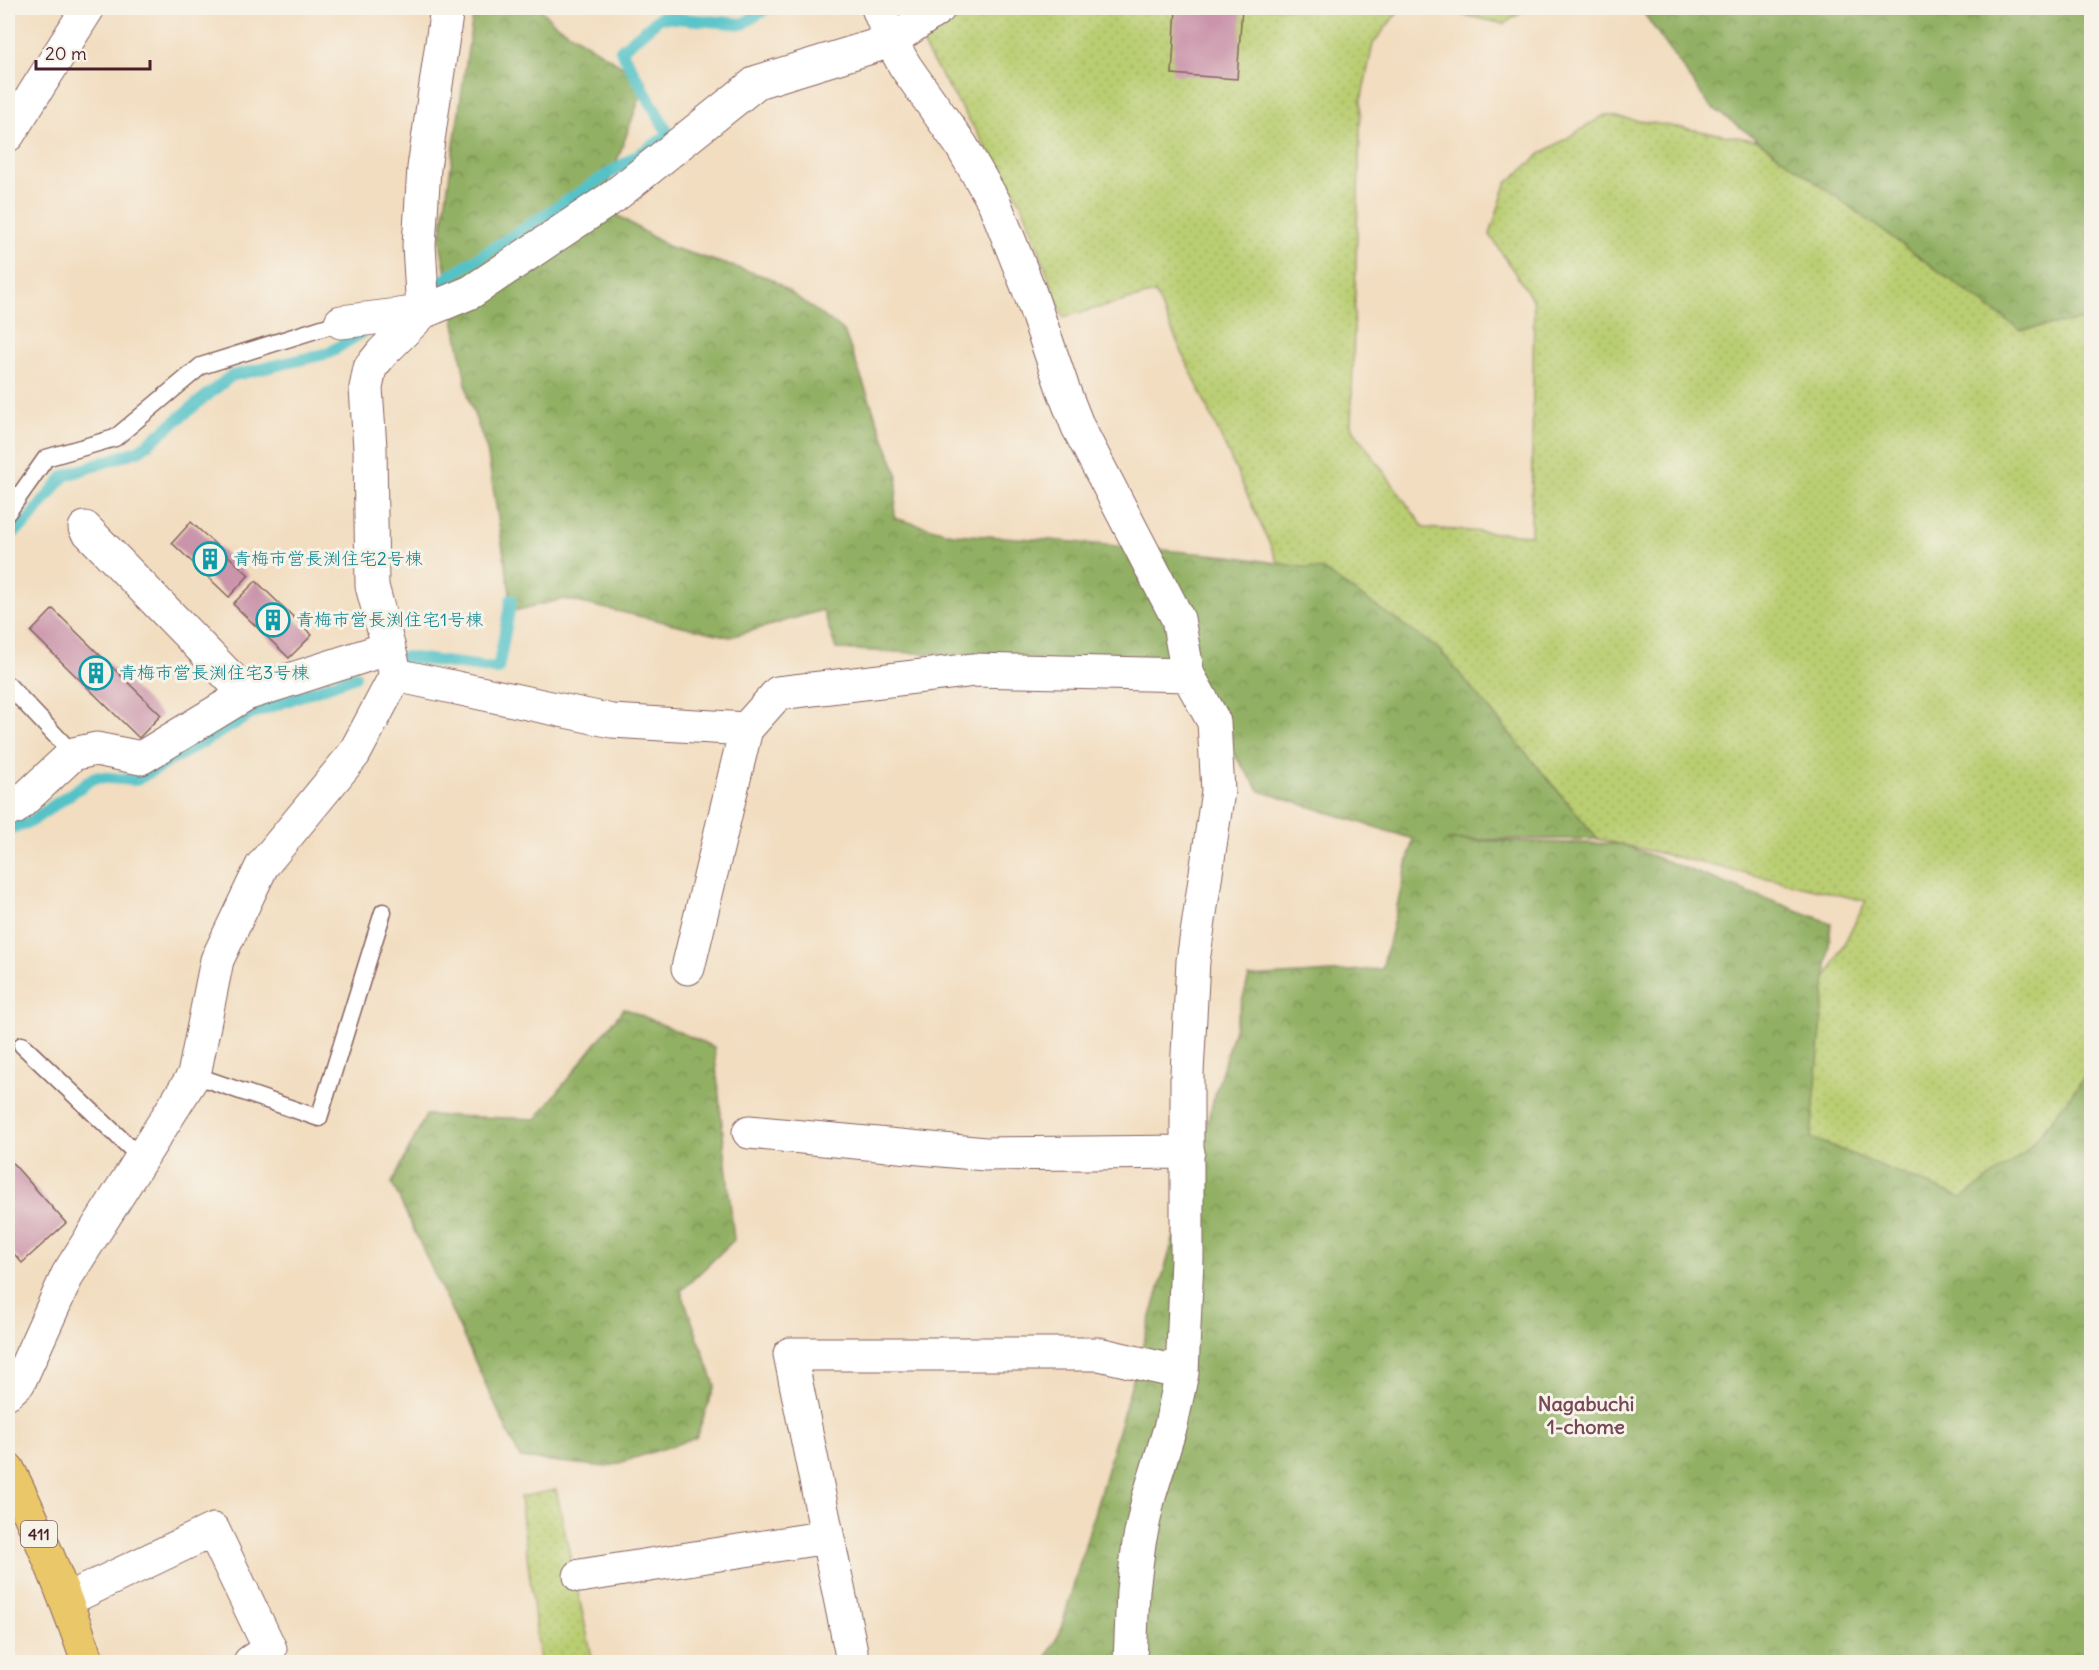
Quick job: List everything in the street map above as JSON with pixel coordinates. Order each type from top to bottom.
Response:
[{"type":"highway","name":"411","points":[[8,1469],[34,1520],[88,1662]]},
{"type":"street","points":[[8,135],[88,8]]},
{"type":"street","points":[[8,1392],[19,1382],[68,1274],[194,1075],[217,960],[262,866],[354,754],[392,662],[372,586],[370,448],[366,388],[370,368],[422,311],[418,245],[424,168],[447,8]]},
{"type":"street","points":[[878,8],[891,41],[905,66],[960,145],[994,202],[1029,290],[1078,427],[1178,619],[1188,675],[1214,722],[1218,791],[1193,961],[1187,1073],[1187,1259],[1182,1373],[1171,1425],[1148,1500],[1139,1544],[1133,1590],[1130,1662]]},
{"type":"street","points":[[341,322],[422,311],[471,292],[613,197],[756,82],[891,41],[939,8]]},
{"type":"street","points":[[85,528],[246,694]]},
{"type":"street","points":[[8,809],[15,808],[73,754],[96,749],[141,758],[246,694],[392,662],[612,721],[746,729]]},
{"type":"street","points":[[688,968],[746,729],[778,693],[974,670],[1188,675]]},
{"type":"street","points":[[749,1132],[985,1154],[1188,1152]]},
{"type":"street","points":[[851,1651],[790,1354],[1099,1354],[1182,1373]]},
{"type":"street","points":[[66,1600],[213,1530],[270,1649],[250,1662]]},
{"type":"street","points":[[580,1576],[827,1537]]},
{"type":"lane","points":[[8,512],[46,458],[115,438],[201,366],[341,322]]},
{"type":"lane","points":[[8,685],[73,754]]},
{"type":"lane","points":[[194,1075],[319,1118],[383,912]]},
{"type":"lane","points":[[22,1045],[142,1159]]},
{"type":"green space","points":[[474,8],[540,8],[554,23],[646,81],[601,205],[667,246],[770,278],[844,331],[898,476],[894,518],[953,534],[1230,556],[1323,570],[1440,650],[1598,839],[1447,840],[1621,844],[1831,923],[1811,1138],[1962,1198],[2026,1152],[2091,1069],[2091,1662],[1044,1662],[1060,1632],[1249,977],[1382,969],[1413,839],[1260,791],[1171,666],[836,649],[823,610],[730,637],[564,599],[513,611],[487,450],[469,400],[440,241]]},
{"type":"green space","points":[[904,8],[1401,8],[1373,44],[1361,101],[1351,426],[1424,528],[1531,535],[1534,302],[1490,235],[1506,184],[1539,155],[1605,115],[1843,155],[2091,300],[2091,1104],[2036,1209],[1937,1195],[1789,1168],[1777,1074],[1866,901],[1598,839],[1505,729],[1282,571],[1155,293],[1063,317],[1023,206],[929,56]]},
{"type":"green space","points":[[1433,8],[1527,8],[1504,24]]},
{"type":"green space","points":[[1640,8],[2091,8],[2091,319],[2020,330],[1709,105]]},
{"type":"green space","points":[[624,1008],[714,1047],[734,1240],[681,1291],[715,1385],[696,1438],[607,1467],[520,1458],[392,1183],[426,1115],[536,1119]]},
{"type":"green space","points":[[556,1490],[593,1662],[540,1661],[520,1497]]},
{"type":"building","points":[[1176,8],[1242,8],[1237,79],[1172,74]]},
{"type":"building","name":"青梅市営長渕住宅2号棟","points":[[191,522],[249,575],[229,597],[172,543]]},
{"type":"building","name":"青梅市営長渕住宅1号棟","points":[[256,581],[312,635],[289,658],[233,604]]},
{"type":"building","name":"青梅市営長渕住宅3号棟","points":[[53,609],[161,715],[139,738],[31,632]]},
{"type":"building","points":[[8,1158],[66,1223],[22,1263],[8,1247]]},
{"type":"waterway","points":[[425,292],[669,135],[621,50],[661,17],[743,24],[767,8]]},
{"type":"waterway","points":[[8,537],[27,522],[64,476],[140,450],[231,376],[329,353],[367,329]]},
{"type":"waterway","points":[[394,661],[406,657],[498,669],[511,600]]},
{"type":"waterway","points":[[8,829],[30,822],[95,777],[136,780],[253,713],[355,676]]},
{"type":"place","name":"青梅市営長渕住宅2号棟","points":[[210,559]]},
{"type":"place","name":"青梅市営長渕住宅1号棟","points":[[273,620]]},
{"type":"place","name":"青梅市営長渕住宅3号棟","points":[[96,673]]},
{"type":"district","name":"Nagabuchi 1-chome","points":[[1586,1416]]}]
